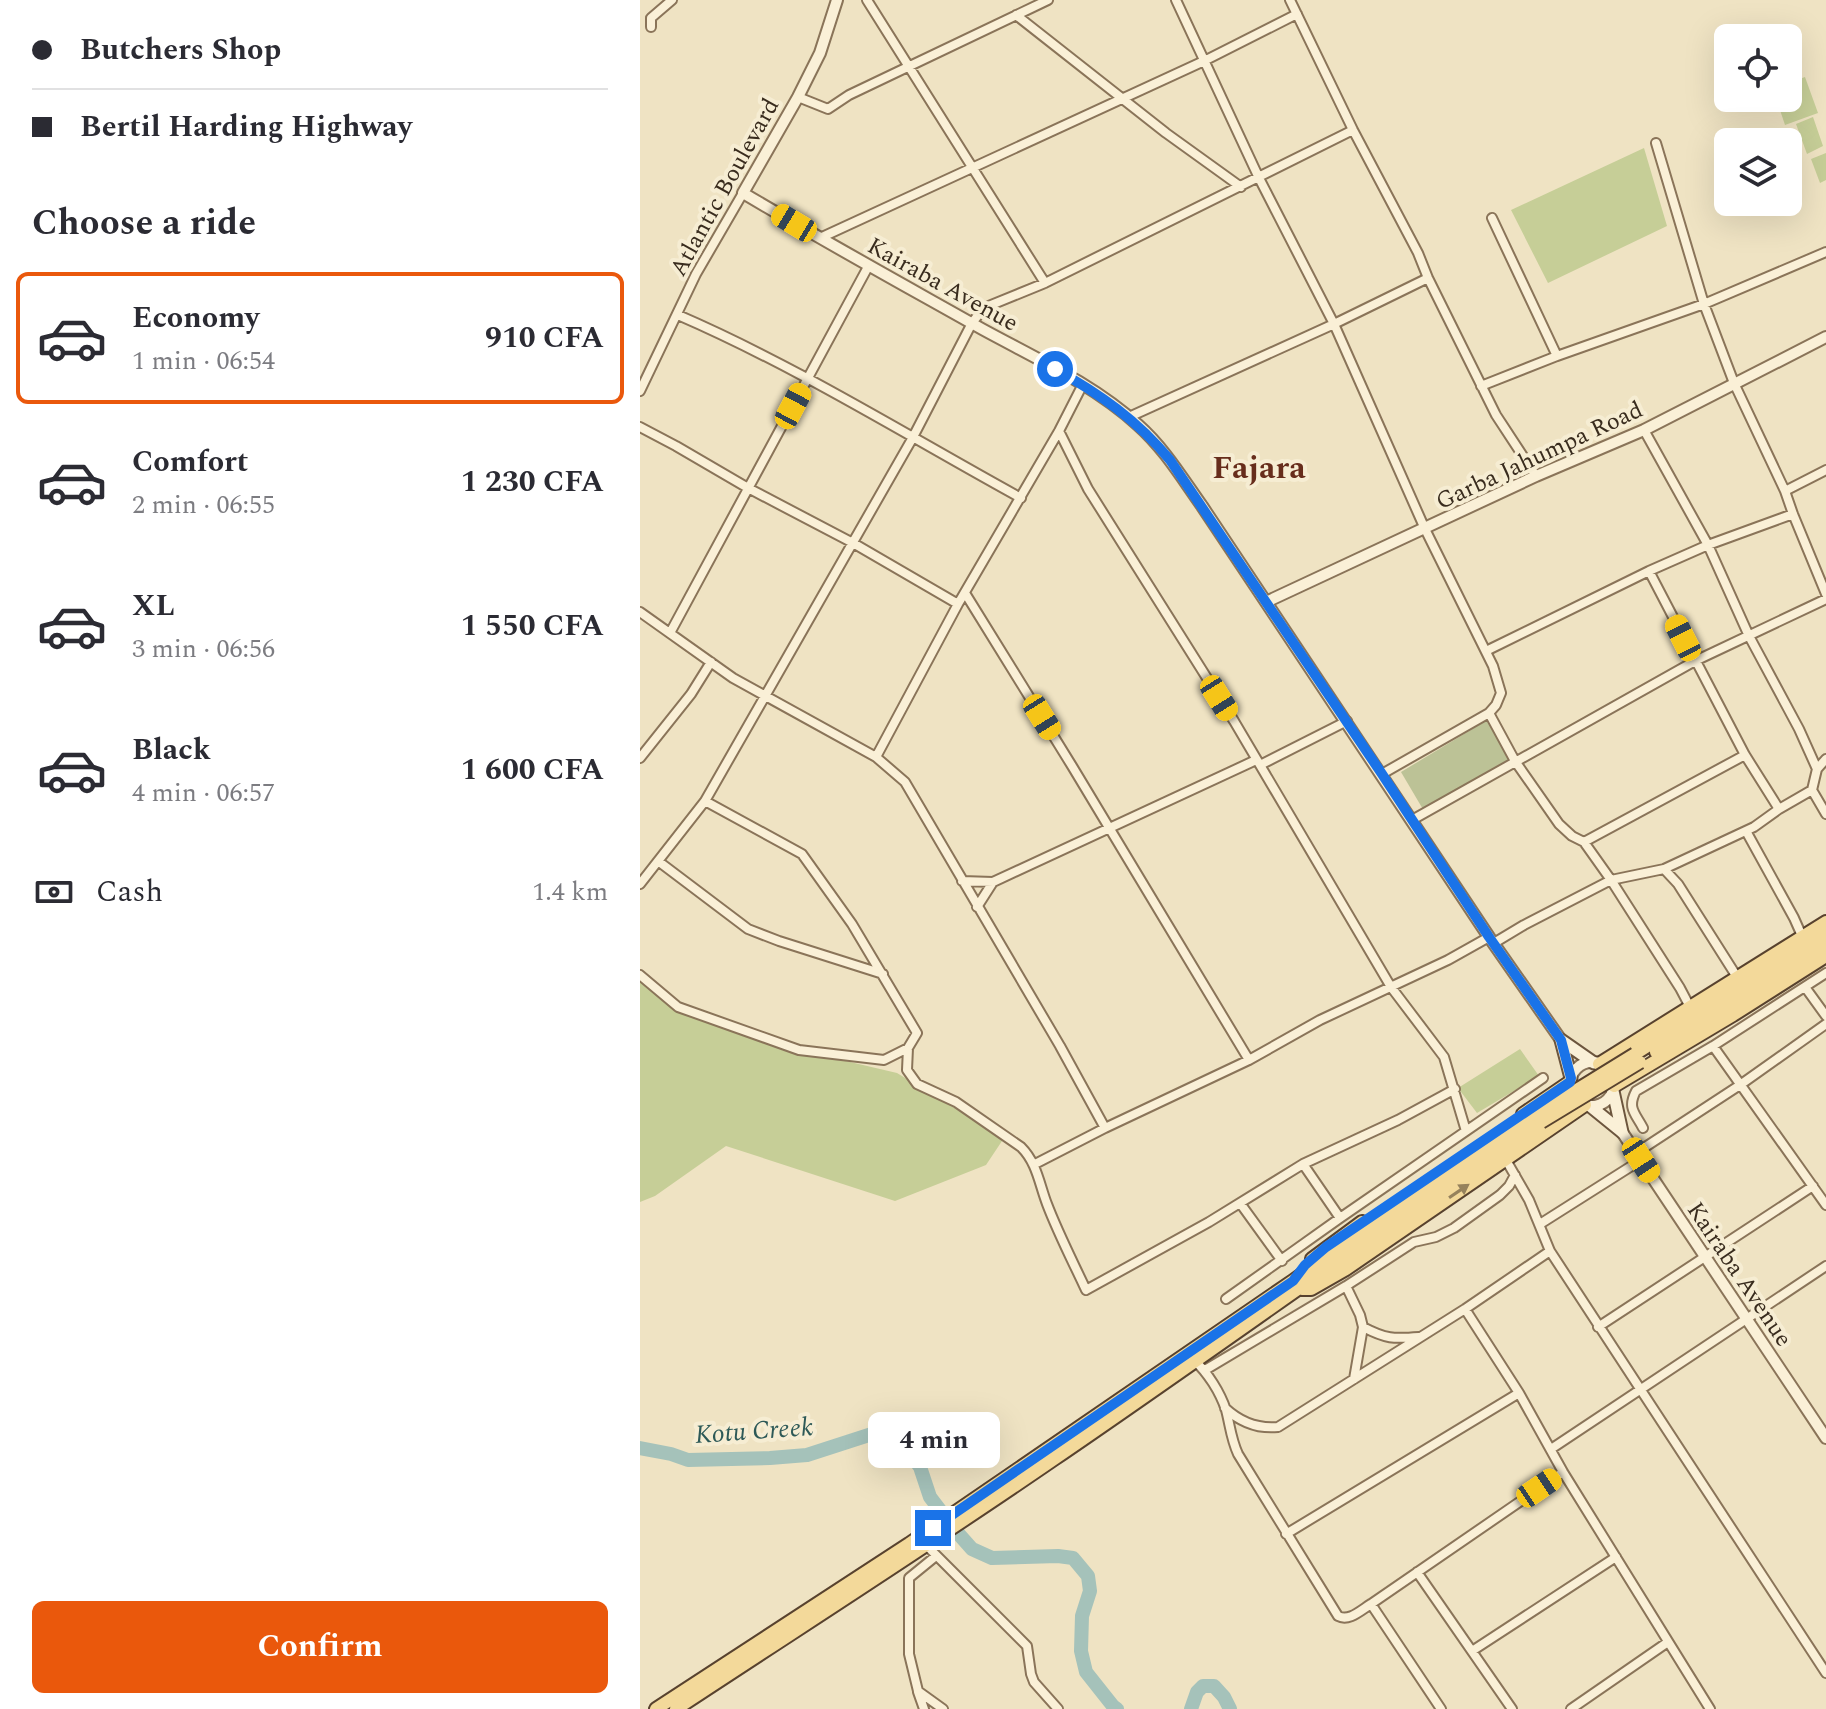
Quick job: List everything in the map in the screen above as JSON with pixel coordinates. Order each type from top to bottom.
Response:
[{"type":"main road","points":[[1561,1040],[1597,1063],[1826,922]]},
{"type":"main road","points":[[1311,1275],[1481,1150],[1826,932]]},
{"type":"main road","points":[[954,1520],[1486,1158],[1826,944]]},
{"type":"main road","points":[[1622,1132],[1614,1089],[1826,956]]},
{"type":"main road","points":[[656,1709],[936,1532],[1194,1360],[1296,1285],[1305,1265],[1326,1247],[1571,1080],[1561,1040]]},
{"type":"main road","points":[[1296,1285],[1311,1289],[1346,1269],[1588,1106],[1622,1132]]},
{"type":"main road","points":[[676,1709],[927,1546],[936,1532]]},
{"type":"street","points":[[651,27],[651,18],[672,0]]},
{"type":"street","name":"Atlantic Boulevard","points":[[640,391],[696,274],[798,97],[820,53],[837,0]]},
{"type":"street","points":[[867,0],[1045,283]]},
{"type":"street","points":[[798,97],[828,109],[849,95],[1048,0]]},
{"type":"street","points":[[1176,0],[1259,178],[1334,324],[1425,529],[1498,679],[1501,693],[1489,713],[1382,774]]},
{"type":"street","points":[[1290,0],[1353,130],[1418,253],[1481,386],[1536,476]]},
{"type":"street","points":[[820,238],[1204,61],[1297,14]]},
{"type":"street","points":[[1016,15],[1121,99],[1241,187]]},
{"type":"street","points":[[640,884],[705,801],[912,439],[972,323],[982,310],[1045,283],[1353,130]]},
{"type":"street","points":[[1412,820],[1695,661],[1826,596],[1785,491],[1734,383],[1704,304],[1656,143]]},
{"type":"street","name":"Kairaba Avenue","points":[[743,193],[1083,384],[1152,438],[1170,460],[1561,1040]]},
{"type":"street","points":[[1492,218],[1557,356]]},
{"type":"street","points":[[1481,386],[1704,304],[1826,252]]},
{"type":"street","points":[[670,633],[869,265]]},
{"type":"street","points":[[1129,417],[1428,278]]},
{"type":"street","points":[[678,315],[807,379],[1021,498]]},
{"type":"street","name":"Garba Jahumpa Road","points":[[1266,602],[1536,476],[1644,430],[1826,337]]},
{"type":"street","points":[[876,757],[958,604],[1021,498],[1083,384]]},
{"type":"street","points":[[640,427],[958,604]]},
{"type":"street","points":[[1644,430],[1708,545],[1749,636],[1817,769]]},
{"type":"street","points":[[1059,431],[1088,489],[1258,763],[1391,987],[1444,1057],[1466,1131]]},
{"type":"street","points":[[1785,491],[1826,470]]},
{"type":"street","points":[[1486,651],[1649,571],[1708,545],[1793,514]]},
{"type":"street","points":[[1649,571],[1745,755],[1779,809]]},
{"type":"street","points":[[965,593],[1249,1060]]},
{"type":"street","points":[[640,612],[733,678],[876,757],[905,782],[1105,1128]]},
{"type":"street","points":[[640,758],[691,694],[711,662]]},
{"type":"street","points":[[1489,713],[1515,761],[1559,824],[1584,842],[1611,880],[1690,1007]]},
{"type":"street","points":[[962,881],[993,882],[1347,721]]},
{"type":"street","points":[[1584,842],[1745,755]]},
{"type":"street","points":[[1826,759],[1817,769],[1812,790],[1826,814]]},
{"type":"street","points":[[1035,1164],[1249,1060],[1320,1020],[1524,925],[1611,880],[1664,869],[1746,831],[1812,790]]},
{"type":"street","points":[[705,801],[802,854],[852,924],[917,1033],[908,1048],[907,1070],[917,1084],[956,1102],[1021,1147],[1035,1164],[1047,1204],[1086,1290],[1303,1164],[1398,1120],[1455,1089]]},
{"type":"street","points":[[1746,831],[1802,936]]},
{"type":"street","points":[[658,861],[748,929],[883,974]]},
{"type":"street","points":[[1664,869],[1678,884],[1737,977]]},
{"type":"street","points":[[977,907],[993,882]]},
{"type":"street","points":[[1643,1128],[1631,1107],[1636,1091],[1826,973]]},
{"type":"street","points":[[640,975],[678,1007],[799,1050],[884,1060],[908,1048]]},
{"type":"street","points":[[1805,987],[1826,1016]]},
{"type":"street","points":[[1540,1224],[1826,1024]]},
{"type":"street","points":[[1713,1046],[1826,1205]]},
{"type":"street","points":[[1597,1063],[1611,1072],[1614,1089],[1604,1103],[1588,1106],[1574,1096],[1571,1080],[1580,1066],[1597,1063]]},
{"type":"street","points":[[1226,1299],[1543,1078]]},
{"type":"street","name":"Kairaba Avenue","points":[[1622,1132],[1826,1438]]},
{"type":"street","points":[[1506,1160],[1540,1224],[1550,1251],[1826,1673]]},
{"type":"street","points":[[1303,1164],[1340,1218]]},
{"type":"street","points":[[1205,1370],[1414,1242],[1436,1237],[1454,1228],[1500,1195],[1515,1175]]},
{"type":"street","points":[[1598,1327],[1813,1186]]},
{"type":"street","points":[[1240,1203],[1282,1261]]},
{"type":"street","points":[[1225,1408],[1247,1423],[1278,1427],[1465,1309],[1550,1251]]},
{"type":"street","points":[[1551,1449],[1826,1266]]},
{"type":"street","points":[[1346,1286],[1363,1327],[1354,1379]]},
{"type":"street","points":[[1465,1309],[1710,1709]]},
{"type":"street","points":[[1363,1327],[1382,1337],[1421,1337]]},
{"type":"street","points":[[1194,1360],[1205,1370],[1225,1408],[1234,1447],[1338,1616],[1348,1618],[1371,1604],[1563,1472]]},
{"type":"street","points":[[1286,1534],[1519,1393]]},
{"type":"street","points":[[927,1546],[1027,1646],[1034,1682],[1058,1709]]},
{"type":"street","points":[[924,1709],[909,1654],[909,1578],[936,1556]]},
{"type":"street","points":[[1472,1651],[1616,1557]]},
{"type":"street","points":[[1417,1572],[1512,1709]]},
{"type":"street","points":[[1371,1604],[1441,1709]]},
{"type":"street","points":[[1571,1709],[1668,1642]]},
{"type":"street","points":[[918,1691],[943,1709]]},
{"type":"green space","points":[[1805,77],[1818,113],[1785,125],[1781,112],[1802,112],[1802,78]]},
{"type":"green space","points":[[1813,117],[1823,146],[1807,154],[1802,128],[1797,128],[1796,124]]},
{"type":"green space","points":[[1644,148],[1667,226],[1548,283],[1511,210]]},
{"type":"green space","points":[[1826,153],[1826,180],[1820,183],[1811,159]]},
{"type":"green space","points":[[1489,719],[1512,758],[1424,811],[1401,772]]},
{"type":"green space","points":[[640,975],[678,1007],[799,1050],[897,1073],[1004,1138],[986,1165],[895,1201],[726,1146],[655,1196],[640,1202]]},
{"type":"green space","points":[[1520,1049],[1539,1076],[1477,1113],[1458,1088]]},
{"type":"waterway","name":"Kotu Creek","points":[[640,1448],[688,1460],[770,1458],[807,1455],[875,1433],[891,1437],[920,1467],[930,1497],[972,1549],[992,1558],[1073,1558],[1088,1576],[1090,1591],[1082,1616],[1081,1651],[1086,1672],[1117,1709]]},
{"type":"waterway","name":"Kotu Creek","points":[[1191,1709],[1197,1692],[1203,1686],[1214,1686],[1230,1709]]},
{"type":"district","name":"Fajara","points":[[1259,467]]},
{"type":"route","points":[[933,1528],[1293,1281],[1305,1265],[1326,1247],[1570,1082],[1571,1078],[1561,1040],[1170,460],[1138,424],[1114,405],[1055,369]]}]
